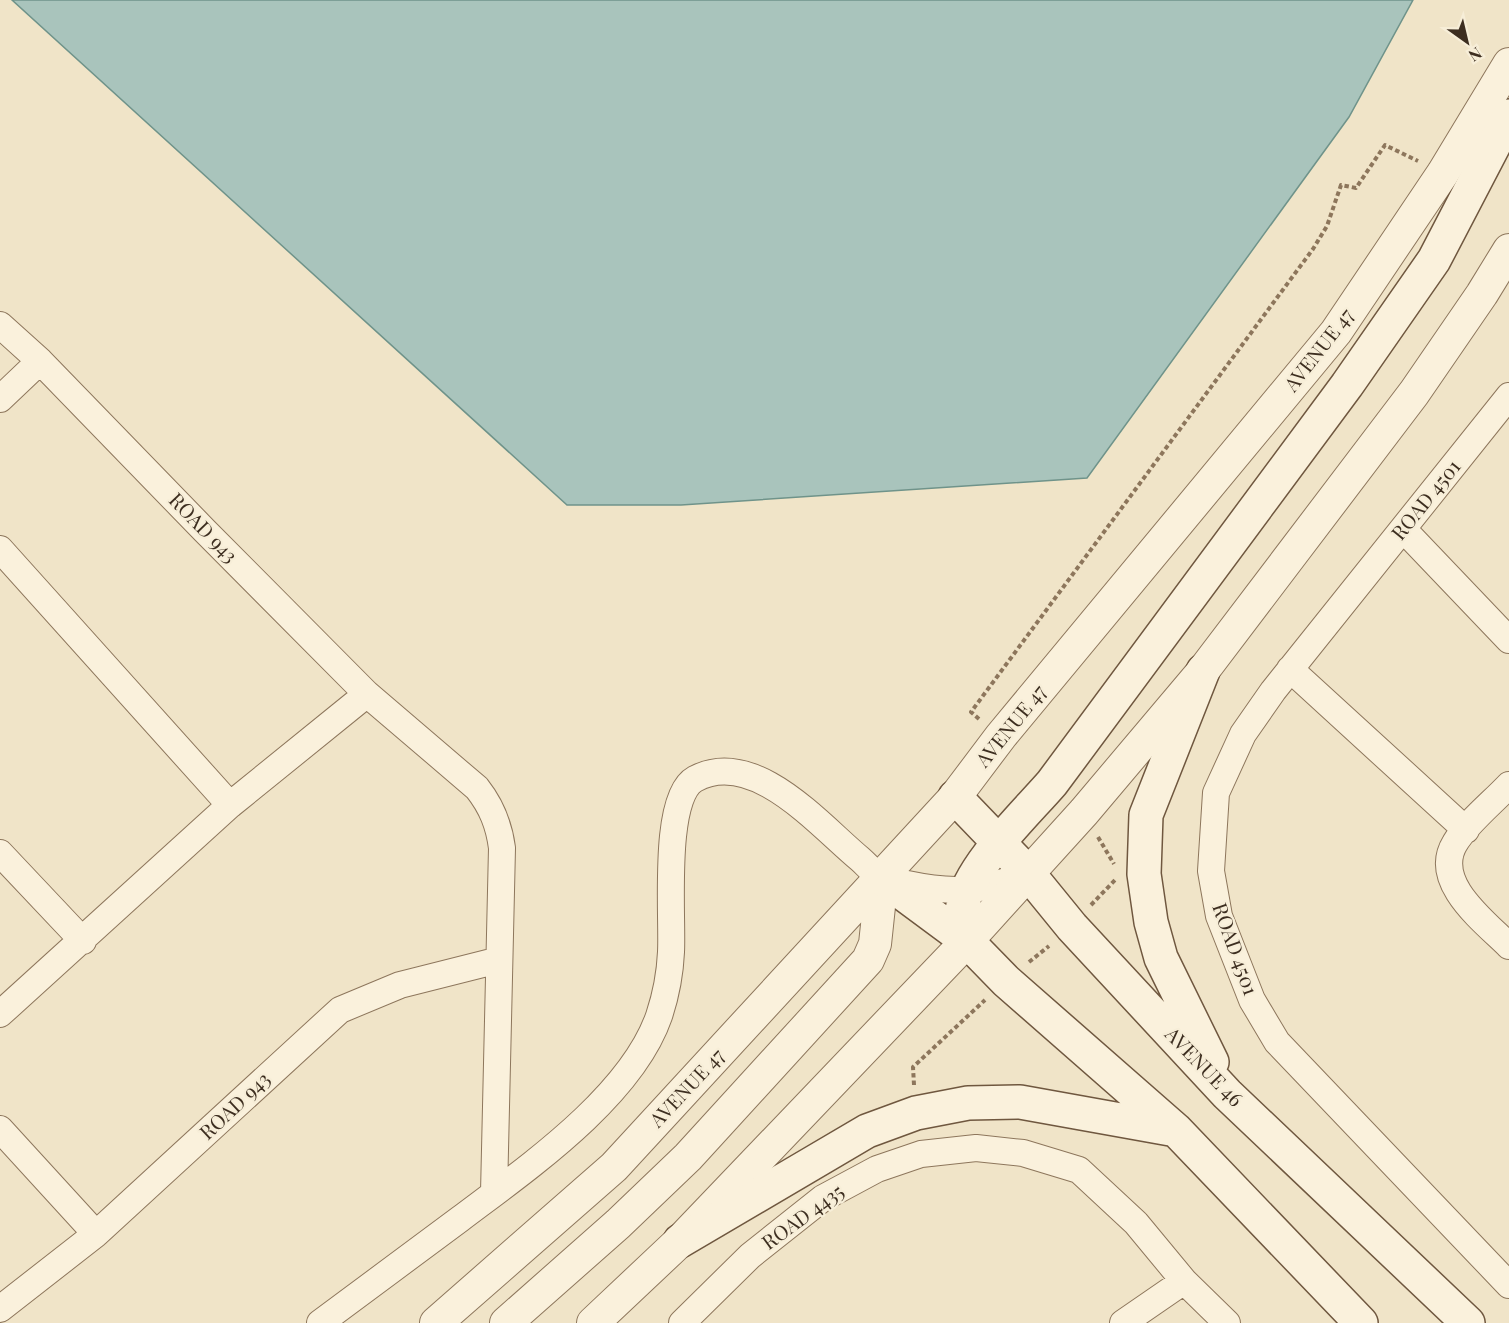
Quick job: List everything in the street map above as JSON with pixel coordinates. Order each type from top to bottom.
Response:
[{"type":"main road","points":[[967,941],[962,916],[966,891],[972,880],[999,844],[1052,783],[1347,385],[1434,260],[1509,117]]},
{"type":"main road","points":[[1203,671],[1146,815],[1144,874],[1151,922],[1161,958],[1227,1094]]},
{"type":"main road","name":"AVENUE 46","points":[[955,796],[1028,873],[1072,927],[1227,1094],[1468,1323]]},
{"type":"main road","points":[[882,878],[967,941],[1006,981],[1176,1130],[1361,1323]]},
{"type":"main road","points":[[680,1241],[867,1131],[916,1113],[968,1103],[1020,1102],[1176,1130]]},
{"type":"street","name":"AVENUE 47","points":[[436,1323],[614,1167],[955,796],[1001,736],[1336,332],[1443,173],[1509,64]]},
{"type":"street","points":[[593,1323],[680,1241],[967,941],[1084,812],[1203,671],[1413,393],[1482,294],[1509,250]]},
{"type":"street","name":"ROAD 943","points":[[0,326],[40,361],[367,694],[477,788],[495,816],[502,848],[494,1193]]},
{"type":"street","points":[[0,399],[40,361]]},
{"type":"street","name":"ROAD 4501","points":[[1509,396],[1290,669],[1243,734],[1216,793],[1211,871],[1219,916],[1252,1000],[1277,1042],[1509,1285]]},
{"type":"street","points":[[1403,529],[1509,639]]},
{"type":"street","points":[[0,549],[230,806]]},
{"type":"street","points":[[1290,669],[1466,830]]},
{"type":"street","points":[[0,1014],[230,806],[367,694]]},
{"type":"street","points":[[320,1323],[494,1193],[573,1130],[603,1101],[626,1074],[646,1044],[658,1019],[668,986],[674,831],[681,794],[694,780],[728,772],[744,773],[765,781],[782,792],[882,878],[935,890],[966,891],[1002,885],[1028,873]]},
{"type":"street","points":[[1509,785],[1454,844],[1448,862],[1451,881],[1461,898],[1509,946]]},
{"type":"street","points":[[0,852],[83,941]]},
{"type":"street","points":[[506,1323],[618,1224],[688,1156],[868,960],[875,944],[882,878]]},
{"type":"street","name":"ROAD 943","points":[[0,1309],[96,1234],[340,1010],[400,985],[499,960]]},
{"type":"street","points":[[0,1129],[96,1234]]},
{"type":"street","name":"ROAD 4435","points":[[682,1323],[750,1256],[823,1198],[877,1169],[921,1154],[976,1148],[1023,1153],[1079,1170],[1136,1222],[1184,1281],[1227,1323]]},
{"type":"street","points":[[1123,1323],[1184,1281]]},
{"type":"water","points":[[12,0],[1413,0],[1349,117],[1087,478],[681,505],[567,505]]}]
